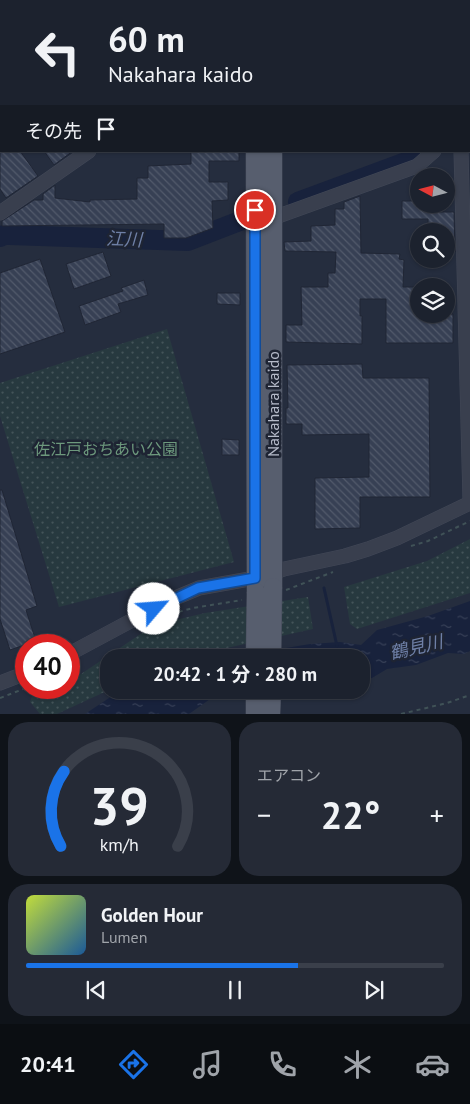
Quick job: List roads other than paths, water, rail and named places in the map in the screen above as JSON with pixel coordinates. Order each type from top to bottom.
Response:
[{"type":"main road","name":"Nakahara kaido","points":[[255,649],[256,152]]},
{"type":"main road","name":"Nakahara kaido","points":[[272,649],[273,152]]},
{"type":"main road","points":[[255,699],[255,714]]},
{"type":"main road","points":[[271,714],[272,699]]},
{"type":"street","points":[[0,213],[88,152]]},
{"type":"street","points":[[273,218],[417,166],[433,152]]},
{"type":"street","points":[[80,648],[168,601],[198,588],[255,585],[273,580],[397,538],[470,501],[462,152]]},
{"type":"street","points":[[0,683],[15,677]]},
{"type":"water","name":"鶴見川","points":[[470,601],[470,651],[464,654],[448,653],[416,665],[387,669],[370,678],[370,649],[280,649],[340,642],[361,645],[377,630],[428,616]]},
{"type":"water","points":[[108,699],[210,699],[189,714],[85,714]]},
{"type":"waterway","name":"江川","points":[[298,202],[417,158],[421,152]]},
{"type":"waterway","name":"江川","points":[[0,237],[10,235],[188,241],[245,219]]},
{"type":"waterway","points":[[324,588],[337,646]]},
{"type":"park label","name":"佐江戸おちあい公園","points":[[106,449]]}]
